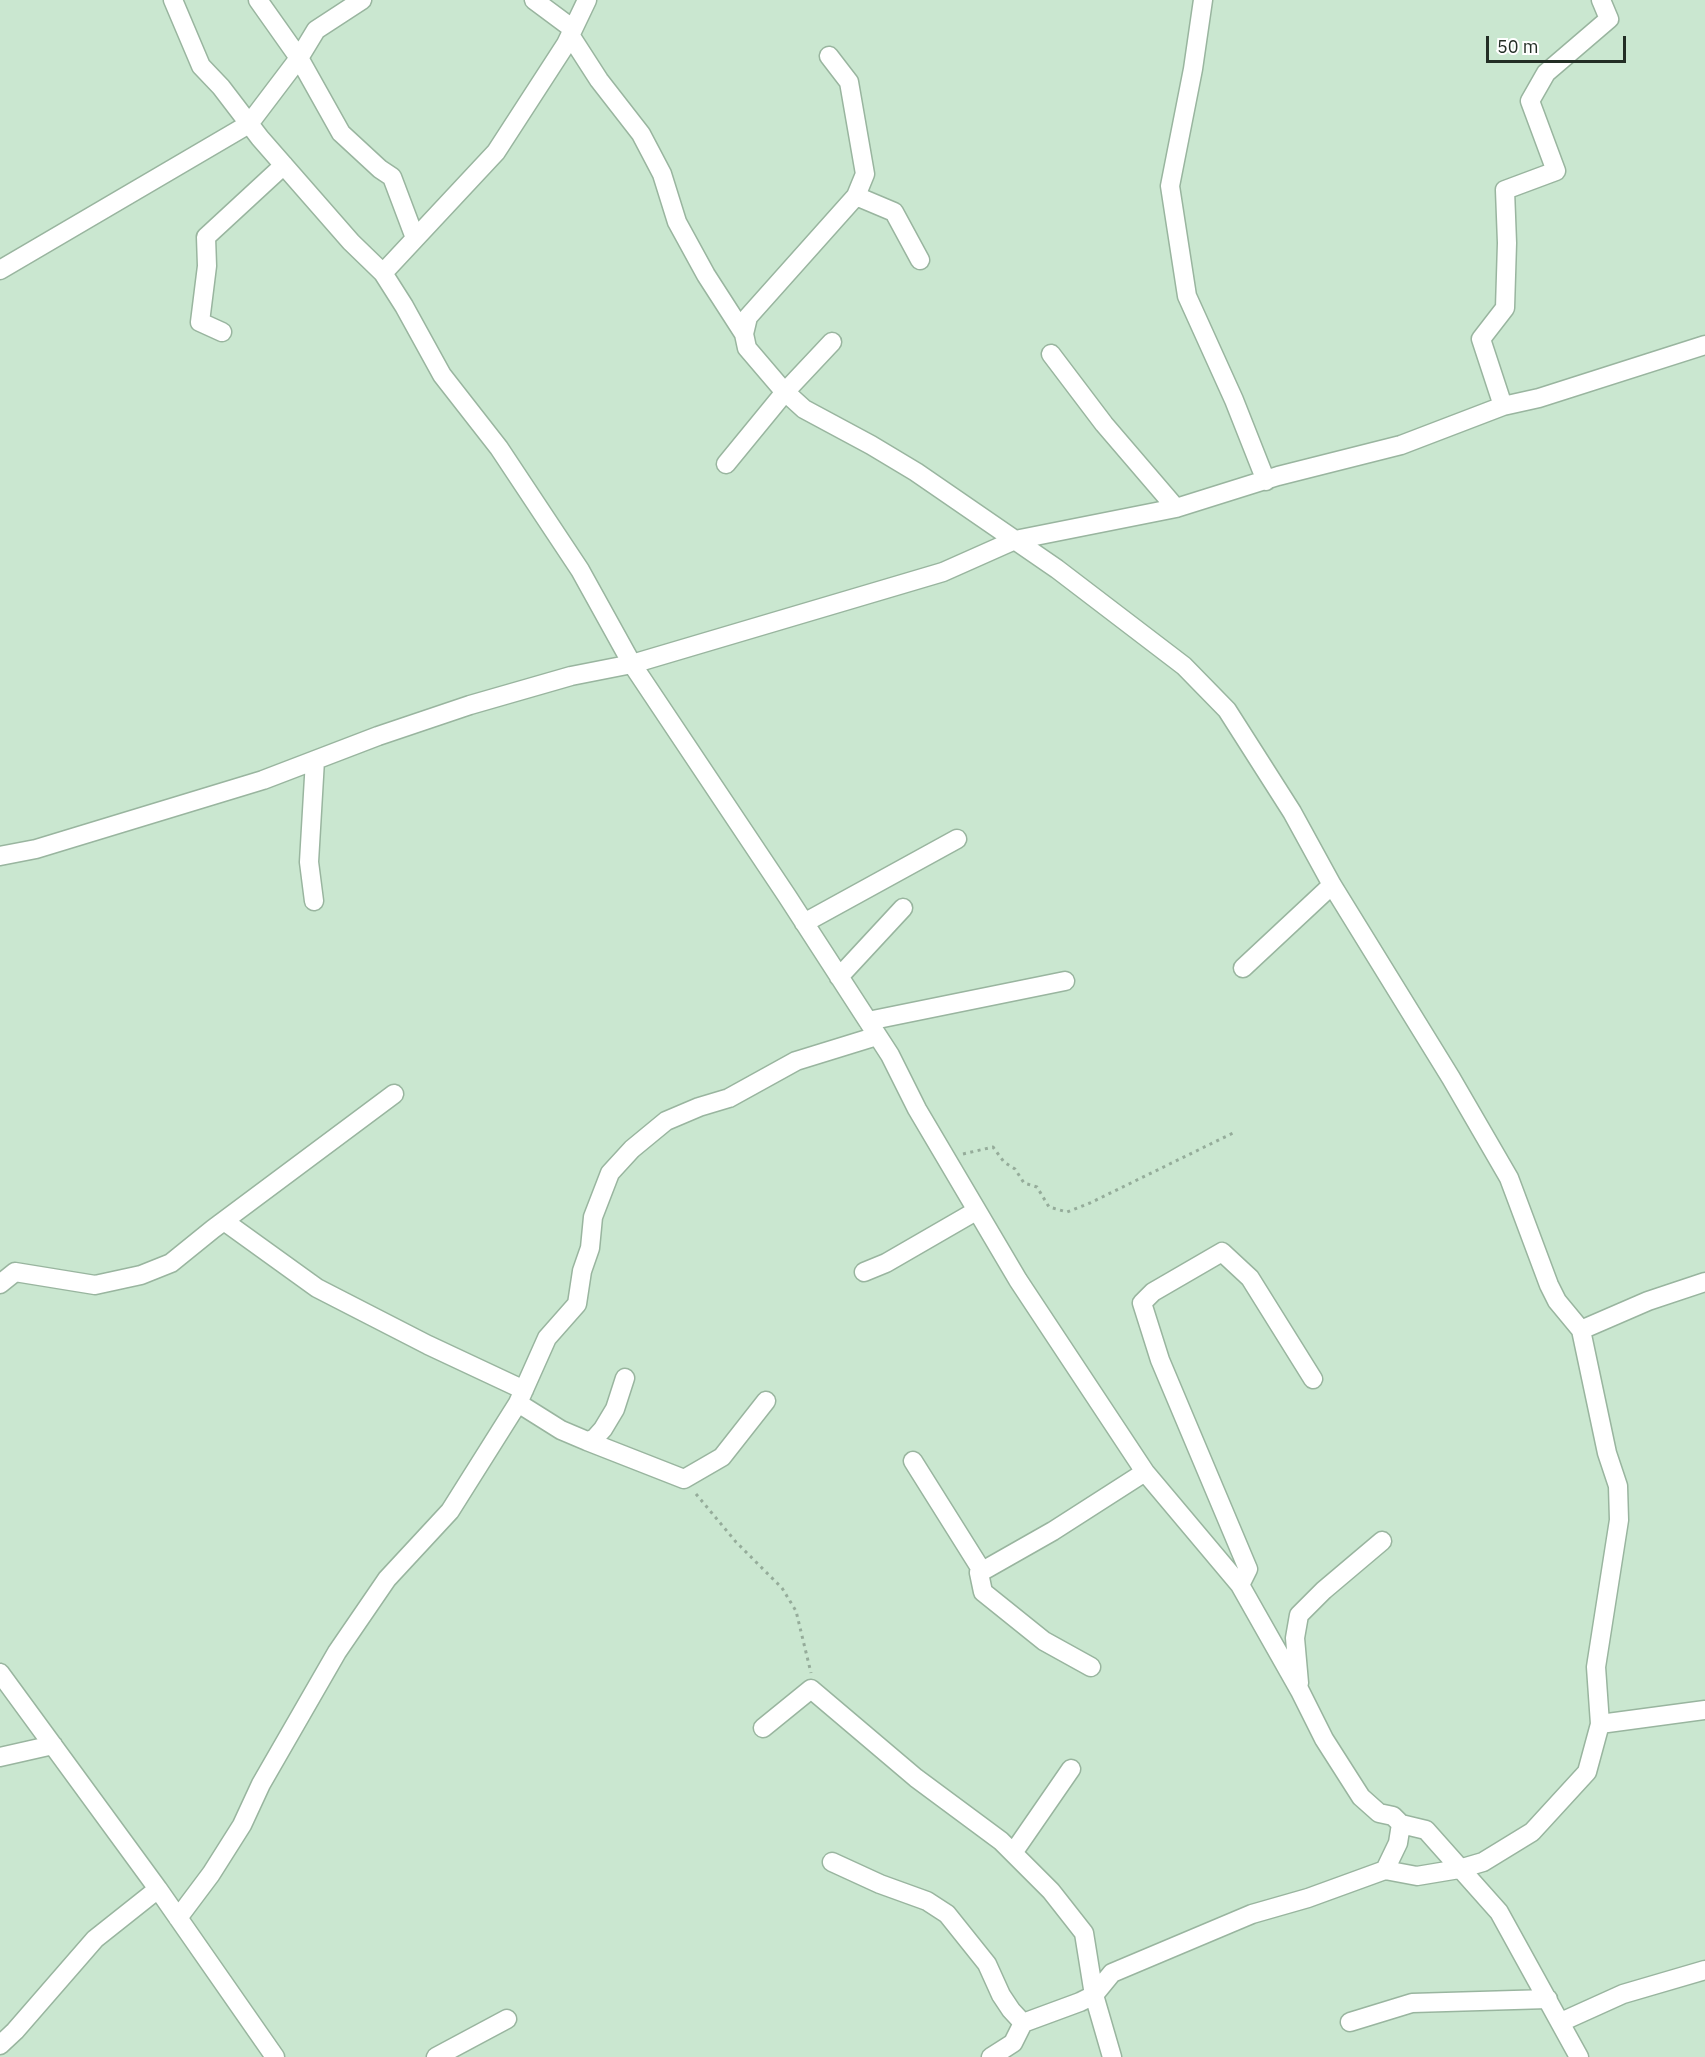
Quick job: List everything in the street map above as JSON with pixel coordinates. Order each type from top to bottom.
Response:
[{"type":"street","points":[[173,0],[201,66],[351,242],[383,273],[442,375],[499,448],[580,570],[632,664],[872,1028],[943,1155],[1018,1280],[1144,1472],[1240,1585],[1300,1691],[1324,1739],[1361,1797],[1379,1813],[1393,1816],[1401,1824],[1426,1830],[1499,1912],[1579,2057]]},
{"type":"street","points":[[258,0],[299,58],[341,133],[392,177],[416,238]]},
{"type":"street","points":[[0,270],[249,124],[299,58],[316,30],[362,0]]},
{"type":"street","points":[[534,0],[572,32],[599,80],[641,134],[662,174],[677,222],[706,275],[744,334],[747,348],[785,392],[804,409],[916,472],[1057,569],[1184,666],[1227,710],[1292,812],[1332,885],[1451,1078],[1509,1178],[1557,1301],[1581,1330],[1607,1453],[1618,1486],[1619,1520],[1596,1667],[1600,1724],[1587,1772],[1542,1823],[1532,1832],[1483,1862],[1459,1869],[1417,1876],[1385,1870],[1308,1898],[1252,1914],[1181,1942],[1112,1973],[1094,1995],[1023,2023],[1013,2043],[991,2057]]},
{"type":"street","points":[[383,273],[496,152],[572,32],[587,0]]},
{"type":"street","points":[[1203,0],[1193,69],[1170,186],[1187,296],[1234,400],[1266,481]]},
{"type":"street","points":[[1503,406],[1481,339],[1505,308],[1507,243],[1505,190],[1556,171],[1530,101],[1546,73],[1608,19],[1601,0]]},
{"type":"street","points":[[744,334],[748,317],[856,196],[865,174],[860,133],[849,82],[829,56]]},
{"type":"street","points":[[222,332],[200,322],[207,266],[206,237],[284,165]]},
{"type":"street","points":[[856,196],[894,212],[920,260]]},
{"type":"street","points":[[726,464],[785,392],[832,342]]},
{"type":"street","points":[[0,856],[36,849],[263,780],[470,705],[570,676],[632,664],[943,572],[1015,540],[1176,508],[1401,444],[1503,406],[1539,398],[1705,345]]},
{"type":"street","points":[[1052,354],[1104,424],[1176,508]]},
{"type":"street","points":[[314,901],[309,862],[315,760]]},
{"type":"street","points":[[804,923],[957,839]]},
{"type":"street","points":[[1243,968],[1332,885]]},
{"type":"street","points":[[839,977],[903,908]]},
{"type":"street","points":[[178,1918],[211,1874],[242,1825],[266,1775],[337,1652],[387,1579],[450,1511],[521,1396],[547,1338],[577,1304],[582,1271],[590,1248],[593,1216],[610,1173],[632,1149],[666,1121],[699,1107],[729,1098],[796,1061],[872,1028],[1065,981]]},
{"type":"street","points":[[0,1284],[15,1272],[95,1285],[141,1275],[171,1263],[394,1094]]},
{"type":"street","points":[[864,1272],[886,1263],[976,1211]]},
{"type":"street","points":[[224,1221],[317,1288],[521,1396],[561,1430],[684,1479],[722,1457],[766,1401]]},
{"type":"street","points":[[1240,1585],[1248,1569],[1160,1360],[1142,1304],[1153,1292],[1222,1252],[1250,1278],[1313,1379]]},
{"type":"street","points":[[1581,1330],[1648,1300],[1705,1282]]},
{"type":"street","points":[[587,1441],[603,1429],[615,1409],[625,1378]]},
{"type":"street","points":[[913,1461],[981,1571]]},
{"type":"street","points":[[1091,1667],[1044,1641],[983,1592],[979,1573],[1053,1531],[1144,1472]]},
{"type":"street","points":[[1300,1691],[1295,1638],[1299,1615],[1324,1590],[1382,1541]]},
{"type":"street","points":[[0,1673],[158,1889],[275,2057]]},
{"type":"street","points":[[763,1728],[811,1689],[916,1778],[1014,1853],[1051,1891],[1084,1933],[1094,1995],[1112,2057]]},
{"type":"street","points":[[1600,1724],[1705,1710]]},
{"type":"street","points":[[0,1757],[53,1745]]},
{"type":"street","points":[[1014,1853],[1071,1769]]},
{"type":"street","points":[[1385,1870],[1398,1843],[1401,1824]]},
{"type":"street","points":[[832,1862],[880,1884],[927,1901],[947,1914],[987,1964],[1011,2010],[1023,2023]]},
{"type":"street","points":[[0,2045],[15,2031],[95,1939],[158,1889]]},
{"type":"street","points":[[1561,2022],[1623,1994],[1705,1970]]},
{"type":"street","points":[[1350,2022],[1412,2003],[1548,1999]]},
{"type":"street","points":[[436,2057],[507,2019]]},
{"type":"path","points":[[943,1155],[957,1155],[993,1147],[1004,1162],[1015,1169],[1024,1183],[1037,1187],[1049,1207],[1067,1212],[1233,1133]]},
{"type":"path","points":[[684,1479],[736,1542],[782,1588],[796,1611],[807,1647],[815,1692]]}]
